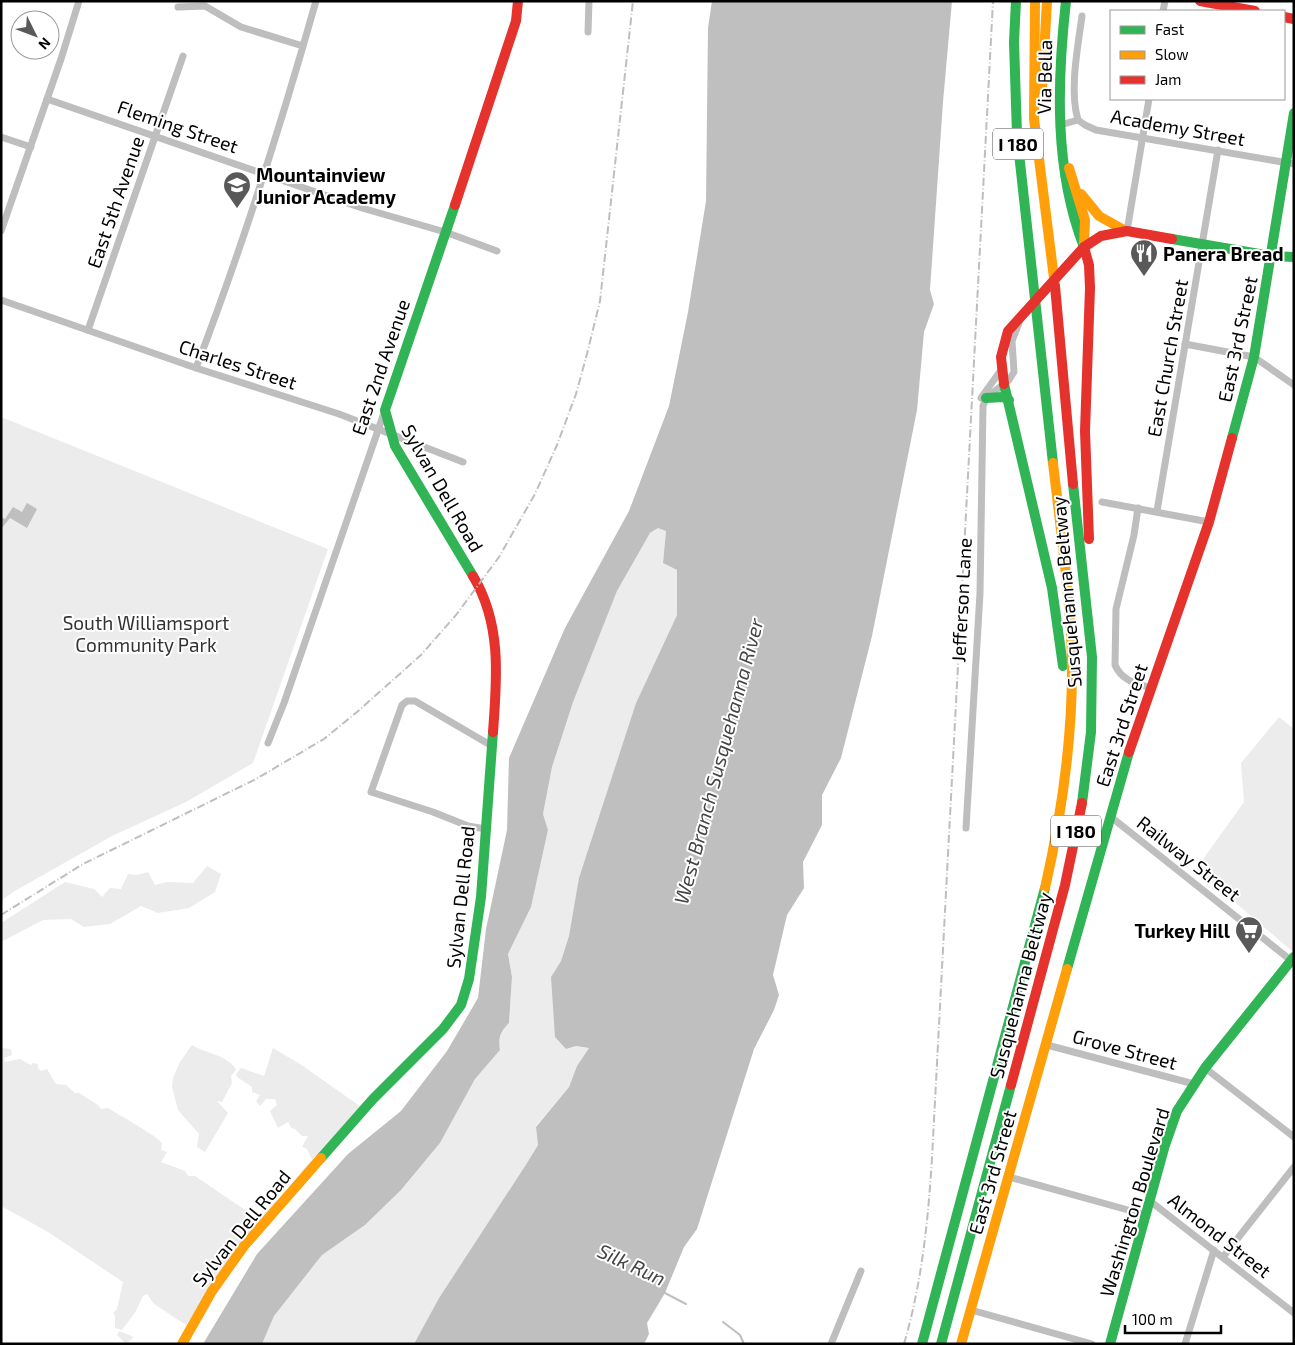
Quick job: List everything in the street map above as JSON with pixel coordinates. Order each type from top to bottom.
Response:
[{"type":"main road","name":"East 2nd Avenue","points":[[385,410],[510,41],[518,1]]},
{"type":"main road","points":[[1006,1],[1008,90],[1024,193]]},
{"type":"main road","name":"Susquehanna Beltway","points":[[922,1344],[1040,907],[1060,823],[1070,734],[1072,651],[1024,193],[1014,78],[1016,1]]},
{"type":"main road","name":"Susquehanna Beltway","points":[[941,1344],[1065,885],[1082,806],[1093,698],[1092,657],[1070,457],[1057,304],[1034,109],[1034,1]]},
{"type":"main road","points":[[1045,206],[1042,104],[1048,1]]},
{"type":"main road","name":"Via Bella","points":[[1066,1],[1059,103],[1060,125],[1066,160],[1067,183],[1075,224],[1084,248]]},
{"type":"main road","name":"Via Bella","points":[[1063,24],[1073,1]]},
{"type":"main road","points":[[1200,1],[1250,10]]},
{"type":"main road","name":"East 3rd Street","points":[[961,1344],[1134,735],[1209,522],[1254,357],[1271,256],[1290,163],[1294,113]]},
{"type":"main road","name":"Via Bella","points":[[1066,160],[1085,220],[1084,248]]},
{"type":"main road","points":[[1074,182],[1092,210],[1112,224],[1127,231],[1271,256],[1294,263]]},
{"type":"main road","points":[[1060,823],[1064,708],[1061,640],[1052,588],[1001,370],[1001,350],[1005,335],[1084,248],[1101,236],[1127,231]]},
{"type":"main road","points":[[1084,248],[1089,266],[1090,288],[1085,468],[1094,623],[1092,657]]},
{"type":"main road","points":[[1271,256],[1294,257]]},
{"type":"main road","points":[[985,402],[1003,397],[1009,400]]},
{"type":"main road","name":"Sylvan Dell Road","points":[[182,1344],[212,1291],[259,1229],[373,1100],[443,1029],[461,1005],[469,979],[479,925],[492,746],[497,655],[492,621],[475,579],[390,434],[385,410]]},
{"type":"main road","name":"Washington Boulevard","points":[[1110,1344],[1173,1121],[1205,1068],[1293,959]]},
{"type":"street","points":[[1,231],[31,147],[78,1]]},
{"type":"street","points":[[196,368],[264,174],[316,1]]},
{"type":"street","points":[[588,32],[589,1]]},
{"type":"street","points":[[178,7],[205,6],[241,27],[303,46]]},
{"type":"street","points":[[1060,125],[1078,120],[1076,65],[1082,16]]},
{"type":"street","name":"East 5th Avenue","points":[[88,330],[183,56]]},
{"type":"street","name":"Fleming Street","points":[[47,99],[362,208],[445,232],[497,251]]},
{"type":"street","points":[[1127,231],[1149,100]]},
{"type":"street","name":"Academy Street","points":[[1078,120],[1091,128],[1290,163]]},
{"type":"street","points":[[1,137],[31,147]]},
{"type":"street","name":"East Church Street","points":[[1157,511],[1204,244],[1218,150]]},
{"type":"street","name":"Charles Street","points":[[1,300],[196,368],[269,390],[378,428],[463,462]]},
{"type":"street","points":[[985,402],[1014,372],[1012,341],[1025,312]]},
{"type":"street","points":[[1185,344],[1254,357],[1294,385]]},
{"type":"street","name":"Jefferson Lane","points":[[966,828],[980,600],[985,402],[981,401],[983,394],[1001,370]]},
{"type":"street","name":"East 2nd Avenue","points":[[268,743],[284,703],[385,410]]},
{"type":"street","points":[[1102,502],[1209,522]]},
{"type":"street","points":[[1138,508],[1134,536],[1116,609],[1116,667],[1128,680],[1151,688]]},
{"type":"street","points":[[486,829],[468,826],[433,812],[371,792],[402,705],[408,701],[415,701],[492,746]]},
{"type":"street","name":"Railway Street","points":[[1111,817],[1293,959]]},
{"type":"street","name":"Grove Street","points":[[1047,1045],[1194,1084]]},
{"type":"street","points":[[1205,1068],[1294,1137]]},
{"type":"street","points":[[1223,1257],[1294,1167]]},
{"type":"street","name":"Almond Street","points":[[1009,1177],[1146,1215]]},
{"type":"street","name":"Almond Street","points":[[1150,1201],[1294,1313]]},
{"type":"street","points":[[1185,1344],[1214,1250]]},
{"type":"street","points":[[831,1344],[861,1271]]},
{"type":"street","points":[[971,1310],[1092,1344]]},
{"type":"green space","name":"South Williamsport Community Park","points":[[1,417],[328,549],[253,763],[186,802],[112,836],[13,892],[1,901]]},
{"type":"green space","points":[[658,528],[666,530],[663,563],[677,570],[677,615],[636,703],[580,878],[569,936],[561,961],[551,977],[566,1049],[576,1046],[589,1048],[577,1066],[569,1087],[536,1126],[538,1145],[439,1298],[414,1344],[262,1344],[274,1316],[322,1255],[365,1225],[401,1190],[440,1143],[475,1079],[500,1050],[500,1035],[509,1023],[512,977],[508,954],[531,907],[548,830],[543,814],[552,767],[572,703],[617,591],[650,533]]},
{"type":"green space","points":[[1279,717],[1294,729],[1293,952],[1196,869],[1244,802],[1241,763]]},
{"type":"green space","points":[[207,866],[221,874],[215,892],[189,908],[158,913],[141,906],[110,924],[84,927],[71,919],[43,920],[1,942],[1,923],[65,882],[94,889],[102,897],[110,888],[121,889],[128,874],[137,875],[148,872],[155,885],[167,882],[193,883]]},
{"type":"green space","points":[[192,1045],[228,1061],[236,1070],[231,1076],[232,1083],[222,1102],[217,1101],[228,1113],[205,1152],[197,1147],[199,1134],[178,1110],[172,1087],[173,1078],[180,1062]]},
{"type":"green space","points":[[1,1048],[11,1049],[12,1055],[4,1058],[5,1062],[20,1059],[31,1065],[33,1063],[38,1064],[38,1068],[41,1071],[47,1069],[56,1084],[66,1085],[75,1093],[79,1093],[98,1105],[101,1109],[108,1108],[159,1140],[162,1143],[161,1150],[167,1152],[161,1162],[185,1171],[188,1176],[195,1176],[254,1216],[255,1221],[270,1208],[269,1205],[279,1199],[211,1288],[186,1325],[154,1304],[147,1294],[143,1296],[136,1311],[122,1330],[115,1328],[115,1316],[113,1313],[117,1309],[123,1282],[48,1232],[1,1206]]},
{"type":"green space","points":[[273,1048],[303,1066],[361,1107],[317,1161],[306,1171],[300,1173],[312,1160],[307,1149],[302,1147],[308,1136],[302,1136],[295,1129],[291,1128],[288,1122],[278,1128],[270,1111],[277,1105],[275,1099],[266,1099],[260,1106],[256,1101],[260,1095],[252,1092],[252,1087],[237,1077],[236,1074],[241,1068],[264,1076]]},
{"type":"green space","points":[[119,1331],[134,1337],[126,1344],[117,1335]]},
{"type":"water","name":"West Branch Susquehanna River","points":[[712,1],[952,1],[930,290],[934,304],[924,332],[917,410],[872,636],[841,758],[822,795],[822,825],[803,862],[804,888],[787,915],[773,975],[779,995],[774,1010],[754,1049],[697,1229],[684,1247],[665,1293],[647,1323],[649,1334],[644,1344],[414,1344],[439,1298],[538,1145],[536,1127],[569,1087],[577,1066],[589,1048],[576,1046],[566,1049],[555,1037],[551,977],[561,961],[569,936],[579,878],[636,703],[677,615],[677,570],[663,563],[666,531],[658,528],[650,533],[617,591],[573,702],[552,767],[543,814],[548,830],[531,907],[508,954],[512,977],[509,1023],[500,1035],[500,1050],[475,1079],[440,1143],[401,1190],[365,1225],[322,1255],[274,1316],[262,1344],[203,1344],[257,1254],[348,1154],[401,1111],[447,1051],[478,998],[486,929],[507,830],[509,758],[565,628],[629,511],[669,406],[688,312],[706,201],[708,28]]},
{"type":"water","points":[[27,503],[37,509],[27,528],[10,518],[1,529],[1,517],[5,519],[13,507],[22,512]]},
{"type":"waterway","name":"Silk Run","points":[[663,1292],[686,1304]]},
{"type":"waterway","name":"Silk Run","points":[[723,1322],[740,1335],[744,1344]]},
{"type":"railway","points":[[1,915],[83,864],[256,779],[324,739],[421,655],[456,615],[499,557],[535,494],[557,445],[576,394],[600,301],[633,1]]},
{"type":"railway","points":[[904,1344],[920,1275],[932,1158],[993,1]]},
{"type":"traffic: fast","points":[[1016,1],[1014,42],[1017,135],[1053,463]]},
{"type":"traffic: fast","points":[[1066,1],[1061,63],[1060,126],[1067,187],[1074,218],[1084,247]]},
{"type":"traffic: fast","points":[[1232,438],[1254,357],[1294,113]]},
{"type":"traffic: fast","points":[[455,205],[385,410],[395,446],[473,576]]},
{"type":"traffic: fast","points":[[1172,239],[1271,256],[1294,257]]},
{"type":"traffic: fast","points":[[1004,384],[1052,588],[1063,666]]},
{"type":"traffic: fast","points":[[986,398],[1003,397],[1009,400]]},
{"type":"traffic: fast","points":[[1073,484],[1092,657],[1091,732],[1082,803]]},
{"type":"traffic: fast","points":[[321,1158],[373,1099],[443,1029],[461,1005],[469,979],[481,897],[493,732]]},
{"type":"traffic: fast","points":[[1067,969],[1129,752]]},
{"type":"traffic: fast","points":[[922,1344],[1045,888]]},
{"type":"traffic: fast","points":[[1110,1344],[1165,1145],[1177,1111],[1205,1068],[1294,957]]},
{"type":"traffic: fast","points":[[941,1344],[1011,1085]]},
{"type":"traffic: slow","points":[[1035,1],[1034,119],[1055,286]]},
{"type":"traffic: slow","points":[[1042,90],[1047,1]]},
{"type":"traffic: slow","points":[[1069,168],[1085,220],[1084,244]]},
{"type":"traffic: slow","points":[[1081,194],[1099,216],[1124,230]]},
{"type":"traffic: slow","points":[[1045,888],[1064,788],[1072,686],[1070,618],[1053,463]]},
{"type":"traffic: slow","points":[[961,1344],[1067,969]]},
{"type":"traffic: slow","points":[[182,1344],[212,1291],[244,1246],[321,1158]]},
{"type":"traffic: jam","points":[[455,205],[516,21],[518,1]]},
{"type":"traffic: jam","points":[[1200,1],[1250,10]]},
{"type":"traffic: jam","points":[[1285,17],[1294,19]]},
{"type":"traffic: jam","points":[[1004,384],[1001,357],[1008,331],[1084,247],[1101,236],[1127,231],[1172,239]]},
{"type":"traffic: jam","points":[[1084,247],[1089,265],[1090,288],[1085,431],[1089,539]]},
{"type":"traffic: jam","points":[[1055,286],[1073,484]]},
{"type":"traffic: jam","points":[[1129,752],[1209,522],[1232,438]]},
{"type":"traffic: jam","points":[[473,576],[489,613],[493,632],[496,672],[493,732]]},
{"type":"traffic: jam","points":[[1011,1085],[1065,885],[1082,803]]},
{"type":"place","name":"Mountainview Junior Academy","points":[[237,209]]},
{"type":"place","name":"Panera Bread","points":[[1144,277]]},
{"type":"place","name":"Turkey Hill","points":[[1249,954]]}]
